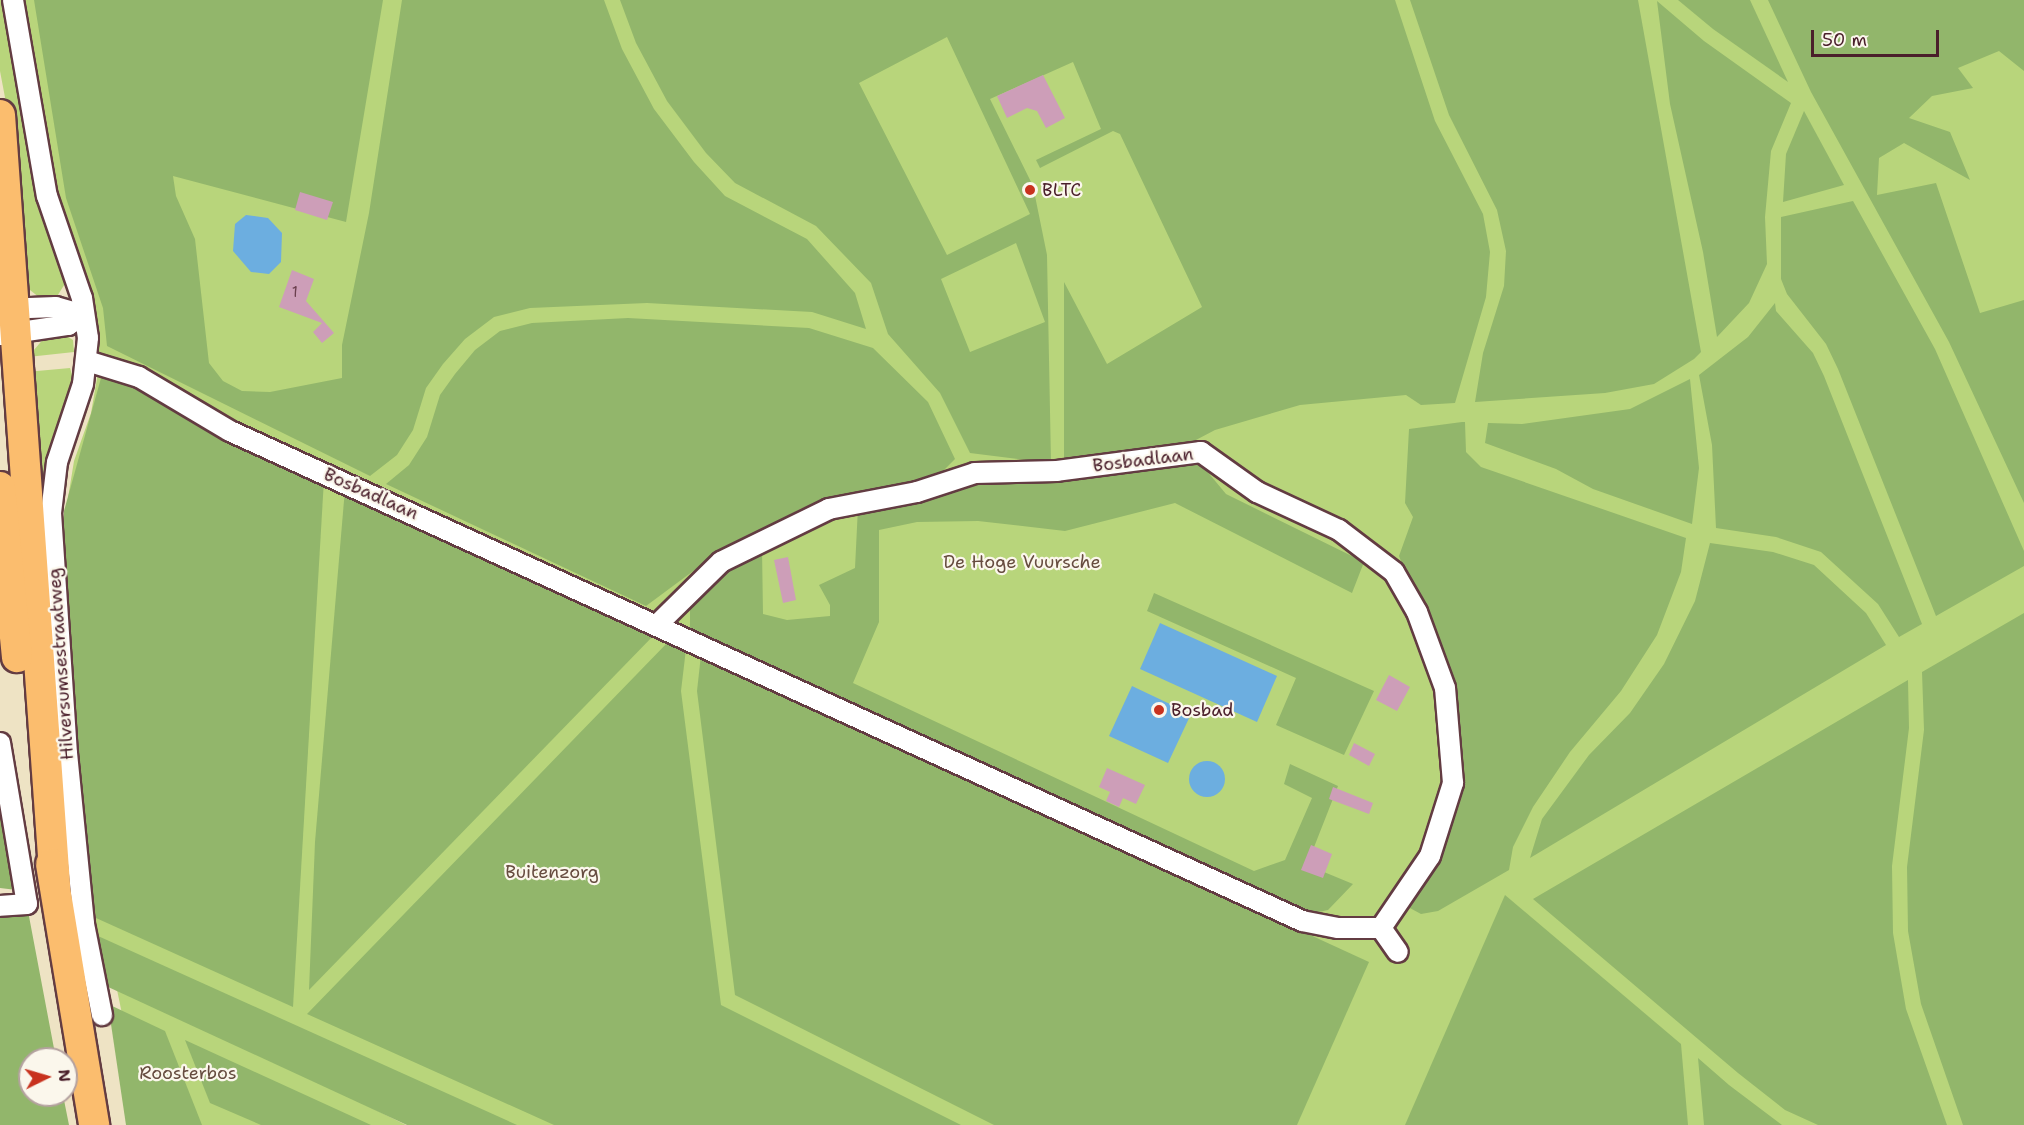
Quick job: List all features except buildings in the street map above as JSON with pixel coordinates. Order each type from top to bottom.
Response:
[{"type":"main road","name":"Hilversumsestraatweg","points":[[0,115],[8,322],[30,563],[55,885]]},
{"type":"main road","name":"Hilversumsestraatweg","points":[[0,487],[28,746],[55,885],[94,1125]]},
{"type":"street","name":"Hilversumsestraatweg","points":[[14,0],[47,196],[82,298],[84,315],[87,361],[57,462],[51,513],[82,913],[102,1015]]},
{"type":"street","points":[[8,322],[68,326],[84,315]]},
{"type":"street","name":"Bosbadlaan","points":[[87,361],[139,377],[230,430],[1302,921],[1356,930],[1380,928],[1430,856],[1453,783],[1445,688],[1417,612],[1394,572],[1339,530],[1257,492],[1201,452],[1057,471],[975,473],[917,492],[829,509],[721,562],[657,625]]},
{"type":"street","points":[[0,743],[27,904],[0,906]]},
{"type":"street","points":[[1380,928],[1398,952]]},
{"type":"green space","points":[[0,0],[6,0],[66,282],[56,298],[40,298],[30,290],[21,266],[21,182],[0,71]]},
{"type":"green space","name":"De Hoge Vuursche","points":[[19,0],[2024,0],[2024,1125],[409,1125],[97,936],[79,765],[67,504],[74,461],[91,413],[99,367],[86,291],[59,218]]},
{"type":"green space","points":[[34,0],[383,0],[346,222],[173,176],[176,196],[195,239],[209,363],[223,381],[242,391],[270,392],[342,378],[342,345],[369,213],[402,0],[604,0],[622,49],[654,109],[694,162],[725,196],[807,239],[855,293],[866,329],[812,312],[647,303],[530,308],[494,317],[465,339],[443,364],[426,388],[413,430],[397,455],[370,476],[107,346],[103,308],[66,198]]},
{"type":"green space","points":[[620,0],[1395,0],[1435,121],[1483,214],[1490,252],[1486,297],[1455,403],[1421,405],[1406,395],[1300,405],[1215,430],[1194,441],[1064,462],[1064,282],[1107,364],[1202,307],[1120,134],[1113,131],[1040,168],[1036,160],[1101,129],[1073,62],[990,99],[1033,186],[1047,255],[1051,463],[970,453],[940,393],[888,334],[871,283],[816,226],[735,183],[706,153],[667,101],[636,43]],"holes":[[[947,37],[1030,214],[947,255],[859,83]],[[1016,243],[1045,322],[970,352],[941,279]]]},
{"type":"green space","points":[[1410,0],[1638,0],[1701,352],[1694,359],[1654,384],[1605,393],[1475,402],[1483,353],[1504,286],[1506,251],[1497,210],[1449,115]]},
{"type":"green space","points":[[1678,0],[1750,0],[1788,82],[1713,29]]},
{"type":"green space","points":[[1768,0],[2024,0],[2024,71],[1999,51],[1958,68],[1973,88],[1932,96],[1909,118],[1950,132],[1970,180],[1904,143],[1879,158],[1877,195],[1936,183],[1980,313],[2024,300],[2024,503],[1949,342],[1811,92]]},
{"type":"green space","points":[[1657,1],[1704,41],[1791,103],[1771,151],[1765,217],[1767,264],[1749,303],[1717,337],[1703,252],[1670,104]]},
{"type":"green space","points":[[1804,111],[1844,185],[1783,202],[1786,154]]},
{"type":"green space","points":[[1853,201],[1935,349],[2024,551],[2024,566],[1936,616],[1838,369],[1826,344],[1787,294],[1781,279],[1781,217]]},
{"type":"green space","points":[[1775,303],[1776,311],[1813,353],[1824,376],[1922,624],[1899,637],[1878,604],[1821,552],[1776,537],[1716,528],[1712,445],[1699,375],[1748,337]]},
{"type":"green space","points":[[628,318],[809,328],[873,348],[928,402],[955,459],[943,471],[916,483],[835,496],[800,509],[704,563],[646,606],[386,484],[409,465],[427,437],[440,395],[455,374],[475,350],[500,331],[532,323]]},
{"type":"green space","points":[[63,334],[73,340],[74,352],[28,357],[45,337]]},
{"type":"green space","points":[[70,368],[73,378],[78,379],[55,448],[88,987],[81,987],[69,911],[26,372]]},
{"type":"green space","points":[[101,378],[163,396],[324,479],[293,1007],[96,918],[81,808],[63,553],[64,511]]},
{"type":"green space","points":[[1690,379],[1699,468],[1692,524],[1593,489],[1556,469],[1485,443],[1488,423],[1522,424],[1630,409]]},
{"type":"green space","points":[[1465,422],[1466,452],[1481,467],[1686,538],[1681,572],[1657,635],[1621,691],[1570,752],[1533,807],[1513,847],[1509,870],[1438,911],[1421,914],[1408,907],[1436,858],[1459,735],[1453,678],[1427,628],[1399,556],[1413,517],[1405,503],[1409,429]]},
{"type":"green space","points":[[1196,458],[1226,494],[1364,562],[1352,593],[1175,503],[1065,531],[978,521],[917,522],[879,530],[879,622],[853,683],[1254,871],[1285,860],[1312,798],[1284,784],[1290,764],[1338,786],[1307,865],[1353,884],[1328,910],[1314,913],[690,628],[690,603],[726,569],[762,549],[763,614],[787,620],[830,616],[830,605],[819,585],[855,568],[858,507],[974,483],[1080,480]]},
{"type":"green space","points":[[345,489],[655,634],[309,990],[315,842]]},
{"type":"green space","points":[[1710,543],[1773,552],[1814,565],[1866,613],[1886,645],[1530,858],[1542,819],[1589,755],[1630,713],[1664,664],[1695,601]]},
{"type":"green space","points":[[1154,593],[1374,691],[1344,755],[1276,725],[1296,678],[1147,611]]},
{"type":"green space","points":[[2024,613],[2024,1125],[1963,1125],[1921,1004],[1908,931],[1907,867],[1924,730],[1922,672]]},
{"type":"green space","name":"Buitenzorg","points":[[669,641],[686,649],[681,691],[721,1005],[961,1125],[554,1125],[307,1014]]},
{"type":"green space","points":[[701,655],[1369,962],[1297,1125],[994,1125],[735,995],[697,691]]},
{"type":"green space","points":[[1908,680],[1909,728],[1892,866],[1893,933],[1906,1009],[1947,1125],[1818,1125],[1785,1110],[1738,1073],[1533,899]]},
{"type":"green space","points":[[0,733],[25,891],[0,888]]},
{"type":"green space","points":[[1505,895],[1681,1044],[1688,1125],[1405,1125]]},
{"type":"green space","points":[[0,907],[28,911],[54,1047],[18,1047],[18,1107],[65,1107],[69,1125],[0,1125]]},
{"type":"green space","points":[[98,936],[517,1125],[407,1125],[106,986]]},
{"type":"green space","name":"Roosterbos","points":[[115,980],[406,1125],[145,1125]]},
{"type":"green space","points":[[108,1004],[165,1031],[202,1125],[126,1125]]},
{"type":"green space","points":[[185,1040],[371,1125],[261,1125],[210,1103]]},
{"type":"green space","points":[[1698,1058],[1729,1085],[1782,1125],[1704,1125]]},
{"type":"water","points":[[246,215],[268,218],[282,233],[281,262],[269,274],[251,272],[233,251],[235,224]]},
{"type":"water","points":[[1160,623],[1277,676],[1257,722],[1140,669]]},
{"type":"water","points":[[1132,686],[1191,714],[1168,763],[1109,736]]},
{"type":"water","points":[[1207,761],[1219,767],[1225,779],[1219,791],[1207,797],[1195,791],[1189,779],[1195,767]]},
{"type":"place","name":"BLTC","points":[[1030,190]]},
{"type":"place","name":"Bosbad","points":[[1159,710]]}]
